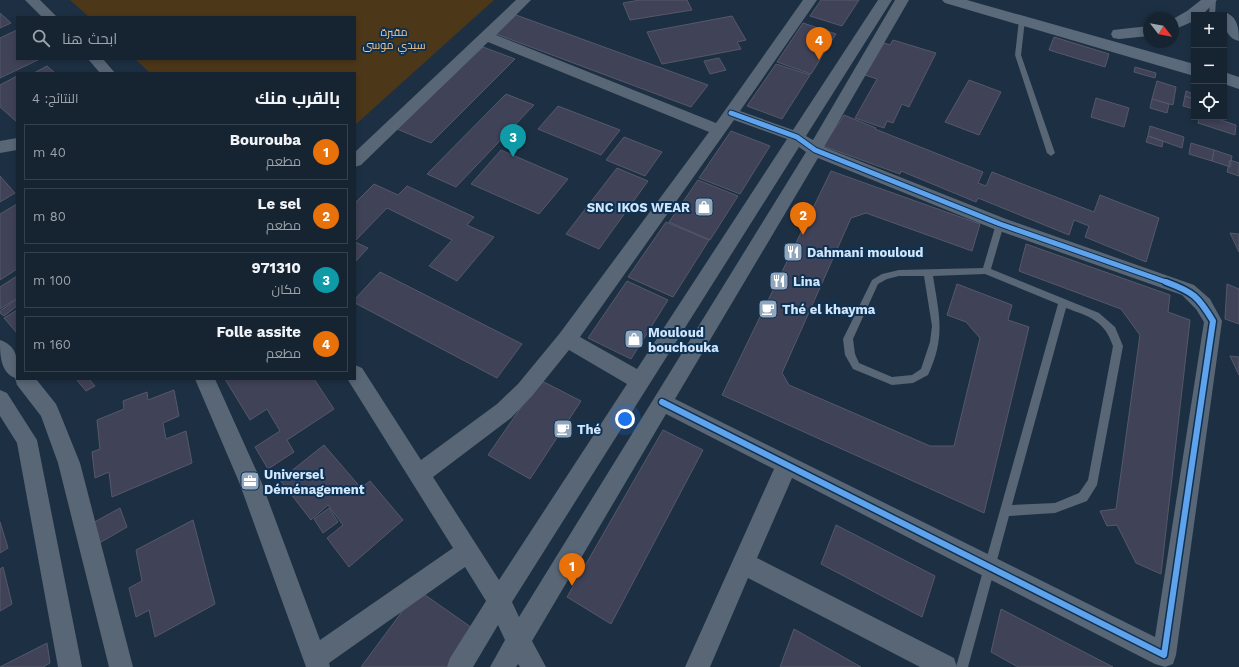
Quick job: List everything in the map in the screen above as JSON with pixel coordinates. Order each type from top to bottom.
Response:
[{"type":"highway","points":[[950,0],[1191,69]]},
{"type":"highway","points":[[1003,0],[1191,55]]},
{"type":"highway","points":[[1179,22],[1199,11],[1209,0]]},
{"type":"highway","points":[[1215,0],[1221,12]]},
{"type":"highway","points":[[1227,21],[1239,36]]},
{"type":"highway","points":[[1119,34],[1143,32]]},
{"type":"highway","points":[[1227,65],[1239,68]]},
{"type":"highway","points":[[1227,79],[1239,83]]},
{"type":"street","points":[[32,0],[49,16]]},
{"type":"street","points":[[356,160],[524,0]]},
{"type":"street","points":[[418,475],[504,411],[525,390],[567,339],[719,130],[810,0]]},
{"type":"street","points":[[460,667],[499,601],[885,0]]},
{"type":"street","points":[[502,667],[815,150],[902,0]]},
{"type":"street","points":[[486,36],[719,130]]},
{"type":"street","points":[[96,60],[107,72]]},
{"type":"street","points":[[662,402],[990,568],[1163,661],[1213,321],[1204,304],[1188,290],[1000,224],[815,150],[797,137],[731,113]]},
{"type":"street","points":[[567,339],[640,381]]},
{"type":"street","points":[[0,348],[16,369]]},
{"type":"street","points":[[356,376],[466,552],[499,601],[518,641],[534,667]]},
{"type":"street","points":[[25,380],[49,411],[69,463],[121,667]]},
{"type":"street","points":[[205,380],[250,481],[316,662],[466,552]]},
{"type":"street","points":[[0,399],[27,440],[70,667]]},
{"type":"street","points":[[697,667],[787,465]]},
{"type":"street","points":[[743,563],[945,667]]},
{"type":"lane","points":[[1213,12],[1215,0]]},
{"type":"lane","points":[[1022,20],[1018,55],[1051,153]]},
{"type":"lane","points":[[986,271],[1000,224]]},
{"type":"lane","points":[[928,272],[936,326],[935,342],[925,372],[913,379],[892,381],[856,366],[850,355],[848,339],[875,282],[885,276],[899,273],[928,272],[986,271],[1096,316],[1112,330],[1118,346],[1093,482],[1083,497],[1055,508],[1006,511]]},
{"type":"lane","points":[[962,667],[1063,302]]},
{"type":"green space","name":"مقبرة سيدي موسى","points":[[70,0],[494,0],[356,124],[356,72],[149,72],[136,60],[356,60],[356,16],[88,16]]},
{"type":"building","points":[[640,0],[687,0],[692,10],[630,20],[623,3]]},
{"type":"building","points":[[821,0],[859,0],[842,26],[810,16]]},
{"type":"building","points":[[0,13],[11,23],[0,28]]},
{"type":"building","points":[[516,15],[708,85],[691,107],[496,34]]},
{"type":"building","points":[[732,16],[746,40],[737,42],[741,49],[662,64],[647,32]]},
{"type":"building","points":[[803,23],[836,34],[811,74],[777,62]]},
{"type":"building","points":[[16,30],[16,60],[38,60],[0,78],[0,38]]},
{"type":"building","points":[[1054,37],[1109,54],[1105,67],[1049,50]]},
{"type":"building","points":[[893,40],[936,53],[909,107],[902,104],[893,123],[887,121],[884,128],[855,118],[877,79],[865,75],[884,43],[890,45]]},
{"type":"building","points":[[483,47],[515,59],[431,143],[397,129]]},
{"type":"building","points":[[719,58],[726,70],[710,74],[704,61]]},
{"type":"building","points":[[776,64],[810,75],[782,119],[747,106]]},
{"type":"building","points":[[47,66],[54,72],[36,72]]},
{"type":"building","points":[[1135,67],[1156,73],[1155,78],[1134,72]]},
{"type":"building","points":[[16,77],[16,121],[0,107],[0,85]]},
{"type":"building","points":[[969,80],[1001,92],[979,135],[945,122]]},
{"type":"building","points":[[1157,81],[1176,87],[1173,105],[1152,99]]},
{"type":"building","points":[[1186,91],[1191,93],[1191,98],[1185,96]]},
{"type":"building","points":[[506,94],[534,105],[456,187],[427,174]]},
{"type":"building","points":[[1185,96],[1191,98],[1191,108],[1183,106]]},
{"type":"building","points":[[1096,98],[1129,108],[1124,127],[1091,117]]},
{"type":"building","points":[[1152,99],[1169,104],[1167,113],[1150,108]]},
{"type":"building","points":[[558,106],[620,130],[601,155],[538,129]]},
{"type":"building","points":[[844,115],[983,172],[978,183],[986,186],[992,172],[1094,212],[1100,195],[1159,218],[1146,262],[1085,237],[1089,226],[1074,220],[1069,235],[978,198],[976,202],[901,171],[900,174],[823,146]]},
{"type":"building","points":[[1198,120],[1220,120],[1236,125],[1235,135],[1198,123]]},
{"type":"building","points":[[1150,126],[1184,137],[1182,148],[1148,136]]},
{"type":"building","points":[[731,131],[770,146],[740,194],[699,178]]},
{"type":"building","points":[[1148,136],[1163,141],[1162,147],[1146,142]]},
{"type":"building","points":[[624,137],[662,152],[645,176],[606,160]]},
{"type":"building","points":[[1191,143],[1214,150],[1212,161],[1189,154]]},
{"type":"building","points":[[501,150],[568,179],[539,214],[471,184]]},
{"type":"building","points":[[1214,150],[1232,156],[1230,167],[1212,161]]},
{"type":"building","points":[[1230,160],[1239,163],[1239,176],[1227,172]]},
{"type":"building","points":[[617,168],[648,181],[599,249],[566,234]]},
{"type":"building","points":[[831,171],[980,224],[972,251],[866,213],[851,218],[782,373],[789,385],[930,446],[954,446],[980,338],[966,322],[947,315],[957,284],[1012,305],[1008,320],[1029,327],[984,513],[722,395]]},
{"type":"building","points":[[0,176],[15,193],[0,202]]},
{"type":"building","points":[[698,180],[738,196],[710,240],[669,222]]},
{"type":"building","points":[[374,184],[398,195],[407,186],[474,217],[467,225],[494,237],[457,281],[429,266],[452,240],[387,208],[356,240],[356,202]]},
{"type":"building","points":[[16,205],[16,270],[0,280],[0,214]]},
{"type":"building","points":[[666,222],[709,240],[673,297],[628,277]]},
{"type":"building","points":[[1230,233],[1239,234],[1239,252]]},
{"type":"building","points":[[356,242],[368,248],[356,261]]},
{"type":"building","points":[[1026,244],[1170,295],[1168,312],[1190,320],[1161,574],[1136,563],[1117,525],[1107,526],[1100,511],[1116,509],[1140,335],[1121,309],[1019,271]]},
{"type":"building","points":[[380,272],[522,344],[497,378],[356,304],[356,298]]},
{"type":"building","points":[[16,277],[16,299],[0,309],[0,287]]},
{"type":"building","points":[[627,281],[668,300],[631,359],[588,338]]},
{"type":"building","points":[[1227,284],[1239,289],[1239,324],[1225,319]]},
{"type":"building","points":[[16,300],[16,307],[4,316],[0,313],[0,311]]},
{"type":"building","points":[[16,311],[16,332],[4,318]]},
{"type":"building","points":[[1230,356],[1239,357],[1239,375]]},
{"type":"building","points":[[77,380],[90,380],[95,386],[86,391]]},
{"type":"building","points":[[226,380],[315,380],[334,409],[287,440],[294,452],[268,469],[255,447],[280,431],[267,409],[250,420]]},
{"type":"building","points":[[540,380],[581,401],[530,479],[488,455]]},
{"type":"building","points":[[174,390],[179,416],[163,423],[166,439],[186,431],[192,463],[112,497],[109,472],[95,478],[92,452],[100,449],[97,420],[124,409],[123,401],[147,392],[148,400]]},
{"type":"building","points":[[663,430],[703,450],[611,624],[567,597]]},
{"type":"building","points":[[324,445],[361,488],[370,481],[403,520],[349,567],[327,538],[343,525],[328,505],[311,520],[280,480]]},
{"type":"building","points":[[120,508],[127,527],[96,545],[89,525]]},
{"type":"building","points":[[329,508],[338,522],[323,533],[314,519]]},
{"type":"building","points":[[193,520],[215,604],[155,637],[149,610],[136,617],[129,588],[142,581],[136,550]]},
{"type":"building","points":[[0,522],[8,548],[0,553]]},
{"type":"building","points":[[836,525],[935,576],[922,617],[821,564]]},
{"type":"building","points":[[3,567],[12,604],[0,611],[0,569]]},
{"type":"building","points":[[418,590],[475,630],[450,667],[361,667]]},
{"type":"building","points":[[1001,609],[1113,667],[1018,667],[991,652]]},
{"type":"building","points":[[794,629],[861,667],[780,667]]},
{"type":"building","points":[[47,643],[50,663],[43,667],[0,667]]},
{"type":"cycle path","points":[[662,402],[1164,655],[1213,321],[1203,304],[1188,290],[1000,224],[815,150],[797,137],[731,113]]},
{"type":"place","name":"Folle assite","points":[[819,60]]},
{"type":"place","name":"971310","points":[[513,157]]},
{"type":"place","name":"SNC IKOS WEAR","points":[[704,207]]},
{"type":"place","name":"Le sel","points":[[803,235]]},
{"type":"place","name":"Dahmani mouloud","points":[[793,252]]},
{"type":"place","name":"Lina","points":[[779,281]]},
{"type":"place","name":"Thé el khayma","points":[[768,309]]},
{"type":"place","name":"Mouloud bouchouka","points":[[634,339]]},
{"type":"place","name":"Thé","points":[[563,429]]},
{"type":"place","name":"Universel Déménagement","points":[[250,481]]},
{"type":"place","name":"Bourouba","points":[[572,586]]}]
